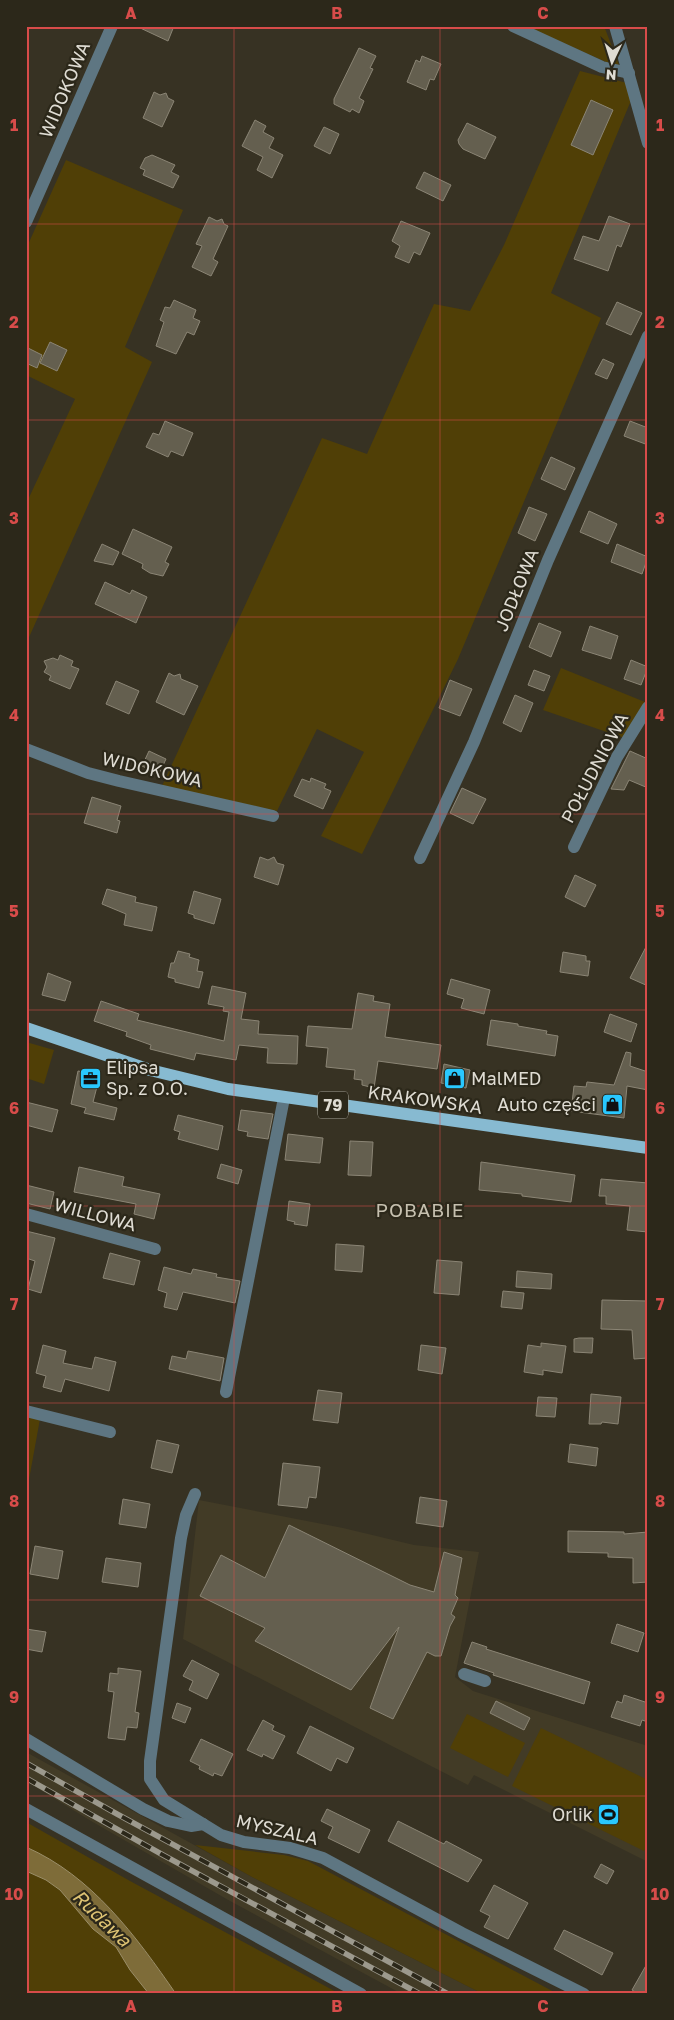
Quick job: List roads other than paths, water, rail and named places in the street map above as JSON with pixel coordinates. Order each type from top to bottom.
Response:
[{"type":"main road","name":"KRAKOWSKA","points":[[26,1028],[161,1074],[228,1089],[648,1148]]},
{"type":"street","name":"WIDOKOWA","points":[[26,222],[112,26]]},
{"type":"street","points":[[513,26],[602,67],[629,73]]},
{"type":"street","points":[[615,26],[648,143]]},
{"type":"street","name":"JODŁOWA","points":[[420,858],[474,742],[548,560],[648,336]]},
{"type":"street","name":"POŁUDNIOWA","points":[[574,847],[618,757],[648,707]]},
{"type":"street","name":"WIDOKOWA","points":[[26,749],[88,773],[273,816]]},
{"type":"street","points":[[226,1392],[284,1098]]},
{"type":"street","name":"WILLOWA","points":[[26,1214],[155,1249]]},
{"type":"street","points":[[26,1411],[110,1432]]},
{"type":"street","name":"MYSZALA","points":[[195,1494],[186,1515],[177,1561],[150,1761],[150,1779],[164,1800],[221,1835],[244,1842],[290,1848],[323,1858],[462,1933],[584,1994]]},
{"type":"street","points":[[464,1674],[485,1681]]},
{"type":"street","points":[[26,1739],[143,1809],[168,1821],[191,1826],[203,1824]]},
{"type":"street","points":[[26,1809],[361,1994]]},
{"type":"water","name":"Rudawa","points":[[26,1847],[50,1859],[92,1891],[128,1930],[176,1994],[149,1994],[130,1970],[116,1947],[93,1929],[60,1890],[46,1880],[26,1871]]},
{"type":"railway","points":[[26,1763],[448,1994]]},
{"type":"railway","points":[[26,1778],[163,1855],[420,1994]]},
{"type":"place","name":"Elipsa Sp. z O.O.","points":[[90,1078]]},
{"type":"place","name":"MalMED","points":[[455,1079]]},
{"type":"place","name":"Auto części","points":[[612,1105]]},
{"type":"place","name":"Orlik","points":[[609,1815]]},
{"type":"district","name":"POBABIE","points":[[420,1210]]}]
